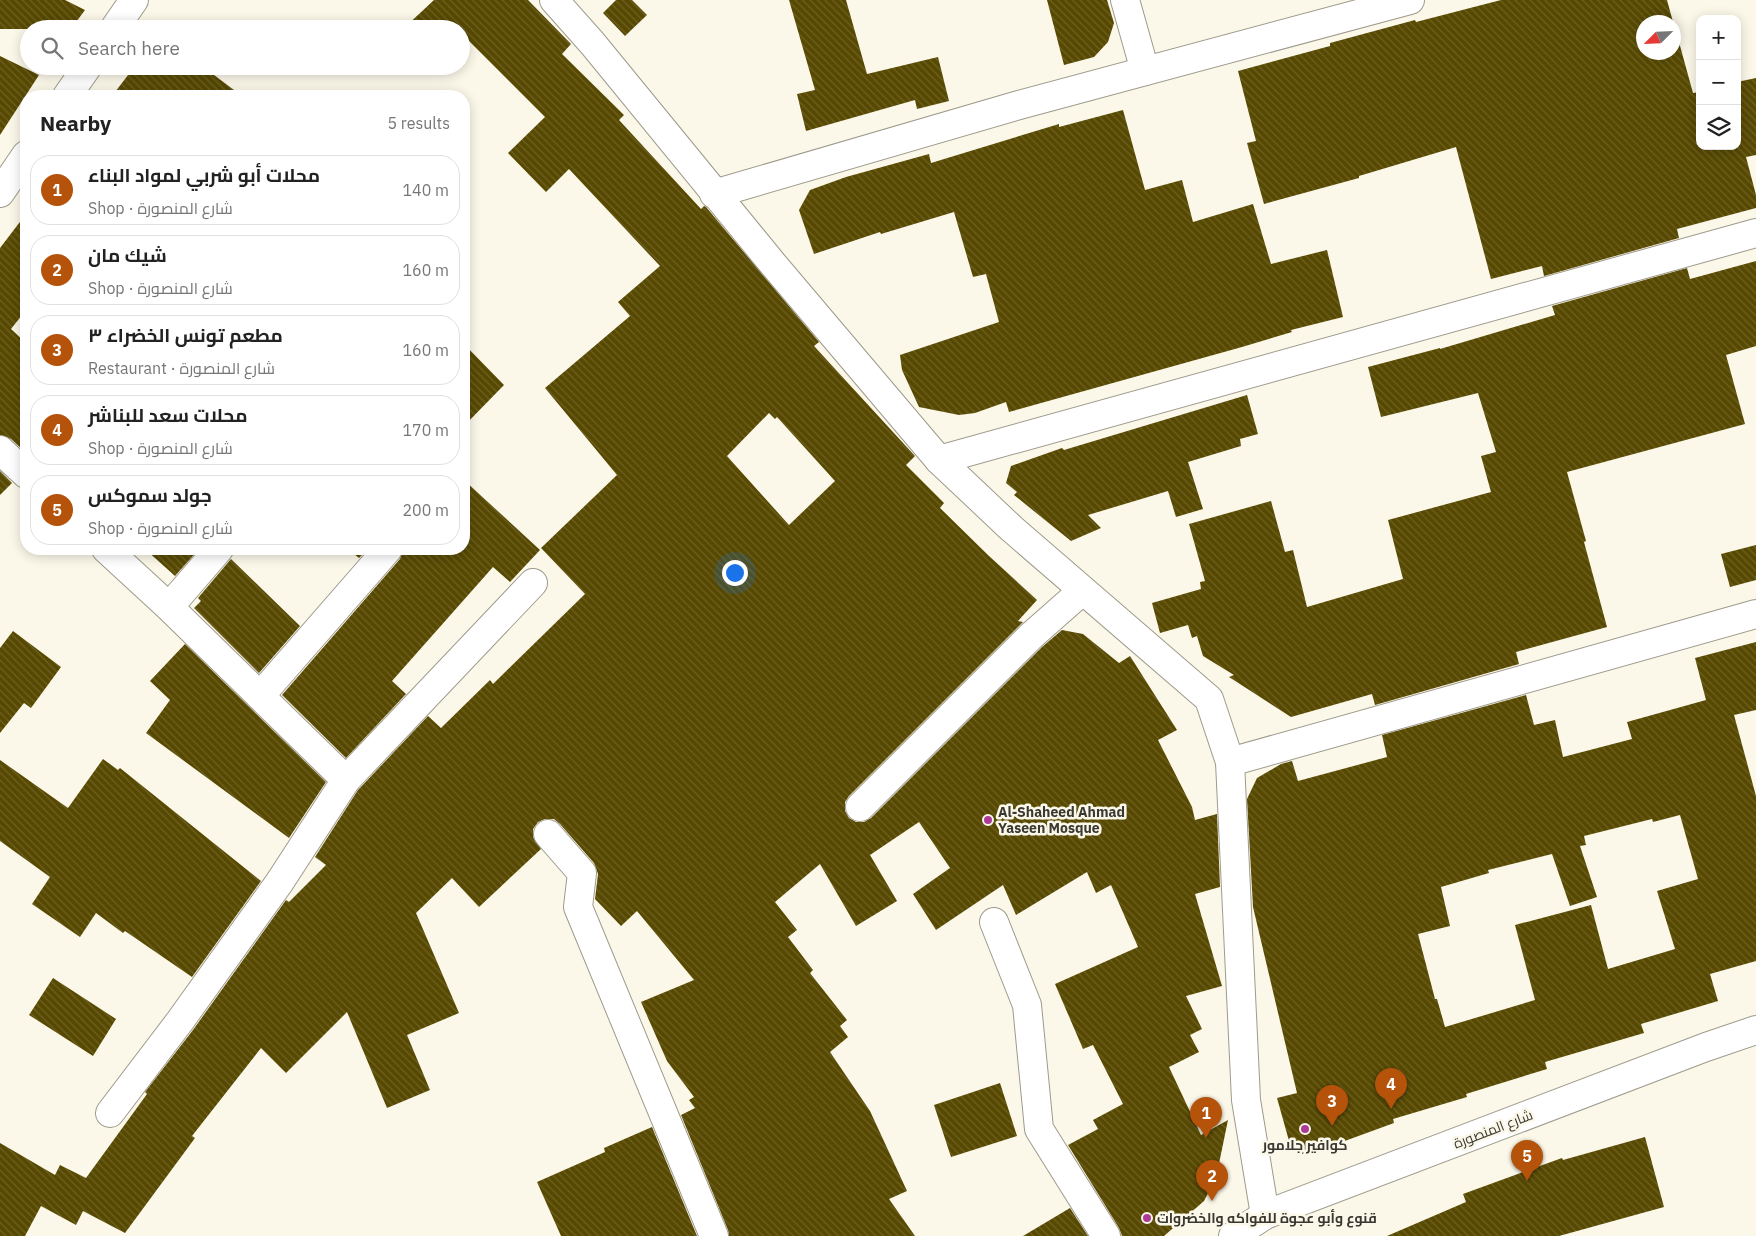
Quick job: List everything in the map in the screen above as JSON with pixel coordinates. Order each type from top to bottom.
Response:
[{"type":"street","points":[[120,20],[134,0]]},
{"type":"street","points":[[554,0],[593,44],[714,194],[939,460],[1011,528],[1082,591],[1209,699],[1230,762],[1246,1100],[1265,1215]]},
{"type":"street","points":[[1125,0],[1145,71]]},
{"type":"street","points":[[714,194],[1019,105],[1410,0]]},
{"type":"street","points":[[71,90],[82,75]]},
{"type":"street","points":[[0,193],[20,164]]},
{"type":"street","points":[[939,460],[1756,234]]},
{"type":"street","points":[[0,450],[20,468]]},
{"type":"street","points":[[113,555],[169,607],[346,780]]},
{"type":"street","points":[[169,607],[214,555]]},
{"type":"street","points":[[260,696],[383,555]]},
{"type":"street","points":[[110,1114],[180,1021],[279,883],[346,780],[533,582]]},
{"type":"street","points":[[860,807],[1031,636],[1082,591]]},
{"type":"street","points":[[1230,762],[1756,614]]},
{"type":"street","points":[[548,834],[582,873],[578,907],[714,1236]]},
{"type":"street","points":[[994,922],[1027,1005],[1039,1129],[1106,1236]]},
{"type":"street","name":"شارع المنصورة","points":[[1233,1236],[1265,1215],[1706,1047],[1756,1030]]},
{"type":"building","points":[[0,0],[65,0],[85,10],[78,20],[20,20],[20,29],[0,29]]},
{"type":"building","points":[[434,0],[528,0],[571,44],[562,54],[624,115],[619,120],[701,209],[704,206],[706,207],[819,342],[814,346],[915,456],[906,465],[944,503],[940,508],[1037,600],[1018,621],[1023,622],[849,796],[845,802],[845,811],[849,818],[856,822],[864,822],[871,818],[1042,647],[1062,630],[1083,634],[1119,663],[1130,656],[1177,730],[1158,740],[1192,807],[1195,820],[1217,814],[1220,887],[1195,894],[1222,986],[1186,996],[1202,1029],[1190,1035],[1199,1052],[1169,1067],[1201,1135],[1228,1120],[1216,1178],[1204,1201],[1164,1236],[1122,1236],[1119,1228],[1068,1145],[1098,1129],[1093,1120],[1123,1104],[1093,1045],[1083,1049],[1055,984],[1138,947],[1111,885],[1096,893],[1087,872],[1016,915],[1003,885],[936,930],[913,894],[950,868],[919,822],[870,855],[897,901],[856,926],[820,864],[775,902],[797,930],[788,937],[813,970],[810,973],[847,1020],[840,1026],[848,1037],[830,1052],[870,1111],[907,1191],[889,1199],[915,1236],[729,1236],[681,1115],[695,1108],[689,1100],[694,1097],[667,1061],[641,1002],[694,980],[637,911],[621,926],[595,899],[598,874],[594,863],[560,824],[554,819],[545,819],[538,822],[533,829],[533,837],[541,849],[479,907],[452,878],[416,913],[459,1013],[407,1035],[430,1090],[387,1108],[347,1012],[286,1073],[261,1048],[192,1136],[195,1138],[125,1233],[83,1211],[76,1225],[41,1206],[25,1236],[0,1236],[0,1143],[55,1175],[60,1165],[86,1178],[147,1094],[145,1092],[193,1030],[286,900],[289,902],[326,865],[315,857],[358,790],[428,716],[441,728],[490,680],[493,684],[585,594],[541,548],[617,475],[545,388],[630,316],[618,302],[660,266],[569,169],[546,192],[508,153],[545,117],[470,42],[470,20],[413,20]],"holes":[[[769,413],[775,419],[777,417],[835,481],[789,525],[727,456]]]},
{"type":"building","points":[[616,0],[632,0],[647,15],[625,36],[603,13]]},
{"type":"building","points":[[789,0],[846,0],[867,74],[938,57],[949,101],[917,109],[915,100],[806,131],[797,94],[815,90]]},
{"type":"building","points":[[1047,0],[1107,0],[1114,23],[1108,42],[1094,57],[1064,65]]},
{"type":"building","points":[[1501,0],[1667,0],[1671,15],[1636,15],[1636,60],[1681,60],[1681,49],[1693,93],[1696,93],[1696,150],[1741,150],[1741,81],[1756,78],[1756,155],[1746,157],[1756,195],[1756,208],[1677,229],[1679,238],[1544,276],[1542,266],[1491,279],[1456,147],[1359,176],[1359,178],[1264,204],[1247,143],[1256,141],[1238,71],[1330,46],[1330,43],[1415,20],[1416,22]]},
{"type":"building","points":[[0,56],[20,66],[20,75],[39,75],[29,90],[20,90],[20,104],[0,135]]},
{"type":"building","points":[[128,75],[214,75],[234,90],[117,90]]},
{"type":"building","points":[[1123,110],[1145,190],[1182,180],[1193,222],[1253,204],[1271,264],[1327,250],[1343,317],[1291,330],[1292,332],[1242,347],[1009,412],[1006,402],[975,413],[959,415],[919,407],[902,370],[900,355],[999,322],[986,274],[973,277],[954,212],[881,234],[880,232],[814,254],[799,210],[810,190],[846,177],[929,154],[931,163],[1059,124],[1059,127]]},
{"type":"building","points":[[20,222],[20,318],[11,329],[20,337],[20,447],[11,439],[0,435],[0,248]]},
{"type":"building","points":[[1756,261],[1756,346],[1726,355],[1745,424],[1567,472],[1607,627],[1516,652],[1519,664],[1375,705],[1372,694],[1291,717],[1229,677],[1234,675],[1203,656],[1197,636],[1192,638],[1188,625],[1160,633],[1152,603],[1201,589],[1200,582],[1205,581],[1189,524],[1271,501],[1285,552],[1293,550],[1307,607],[1403,579],[1388,520],[1491,492],[1481,456],[1496,452],[1478,393],[1381,417],[1368,367],[1440,349],[1555,315],[1552,306],[1687,268],[1690,279]]},
{"type":"building","points":[[470,350],[504,385],[470,420]]},
{"type":"building","points":[[1247,395],[1258,434],[1240,439],[1241,446],[1188,462],[1203,509],[1176,517],[1168,491],[1088,515],[1101,528],[1071,541],[1014,495],[1017,492],[1006,483],[1011,466],[1062,448],[1064,450]]},
{"type":"building","points":[[0,471],[12,483],[0,495]]},
{"type":"building","points":[[470,486],[540,550],[510,582],[493,567],[392,681],[406,694],[346,758],[282,695],[400,559],[401,555],[470,555]]},
{"type":"building","points":[[1756,545],[1756,580],[1730,587],[1721,554]]},
{"type":"building","points":[[152,555],[194,555],[175,576]]},
{"type":"building","points":[[231,559],[300,626],[259,673],[194,608],[201,601],[198,598]]},
{"type":"building","points":[[13,631],[61,667],[31,708],[24,703],[0,733],[0,648]]},
{"type":"building","points":[[1756,642],[1756,710],[1734,715],[1756,796],[1756,961],[1710,974],[1718,1001],[1641,1024],[1644,1033],[1545,1062],[1547,1069],[1466,1094],[1467,1097],[1393,1119],[1394,1123],[1342,1142],[1302,1154],[1291,1148],[1277,1098],[1297,1093],[1253,907],[1247,799],[1257,778],[1281,764],[1292,761],[1298,781],[1387,757],[1382,735],[1526,695],[1534,725],[1555,720],[1563,757],[1632,739],[1627,722],[1706,700],[1695,658]],"holes":[[[1680,815],[1698,879],[1657,891],[1675,949],[1608,969],[1591,905],[1515,925],[1535,1000],[1445,1027],[1437,999],[1435,999],[1418,934],[1450,926],[1441,887],[1489,873],[1488,870],[1552,854],[1570,906],[1597,897],[1580,846],[1586,845],[1584,836],[1652,819],[1653,822]]]},
{"type":"building","points":[[185,644],[326,782],[289,838],[146,733],[170,700],[150,681]]},
{"type":"building","points":[[103,759],[118,770],[120,768],[261,881],[192,977],[125,931],[123,933],[96,913],[80,937],[32,904],[50,877],[0,841],[0,760],[68,808]]},
{"type":"building","points":[[53,978],[116,1019],[93,1056],[29,1015]]},
{"type":"building","points":[[1000,1083],[1017,1136],[951,1157],[934,1105]]},
{"type":"building","points":[[652,1127],[697,1236],[561,1236],[537,1182],[605,1152],[604,1148]]},
{"type":"building","points":[[1645,1137],[1664,1207],[1559,1236],[1387,1236],[1466,1202],[1463,1194],[1562,1158],[1563,1160]]},
{"type":"building","points":[[1070,1208],[1088,1236],[1023,1236]]},
{"type":"place","name":"Al-Shaheed Ahmad Yaseen Mosque","points":[[988,820]]},
{"type":"place","name":"محلات سعد للبناشر","points":[[1391,1109]]},
{"type":"place","name":"مطعم تونس الخضراء ٣","points":[[1332,1126]]},
{"type":"place","name":"كوافير جلامور","points":[[1305,1129]]},
{"type":"place","name":"محلات أبو شربي لمواد البناء","points":[[1206,1138]]},
{"type":"place","name":"جولد سموكس","points":[[1527,1181]]},
{"type":"place","name":"شيك مان","points":[[1212,1201]]},
{"type":"place","name":"قنوع وأبو عجوة للفواكه والخضروات","points":[[1147,1218]]}]
